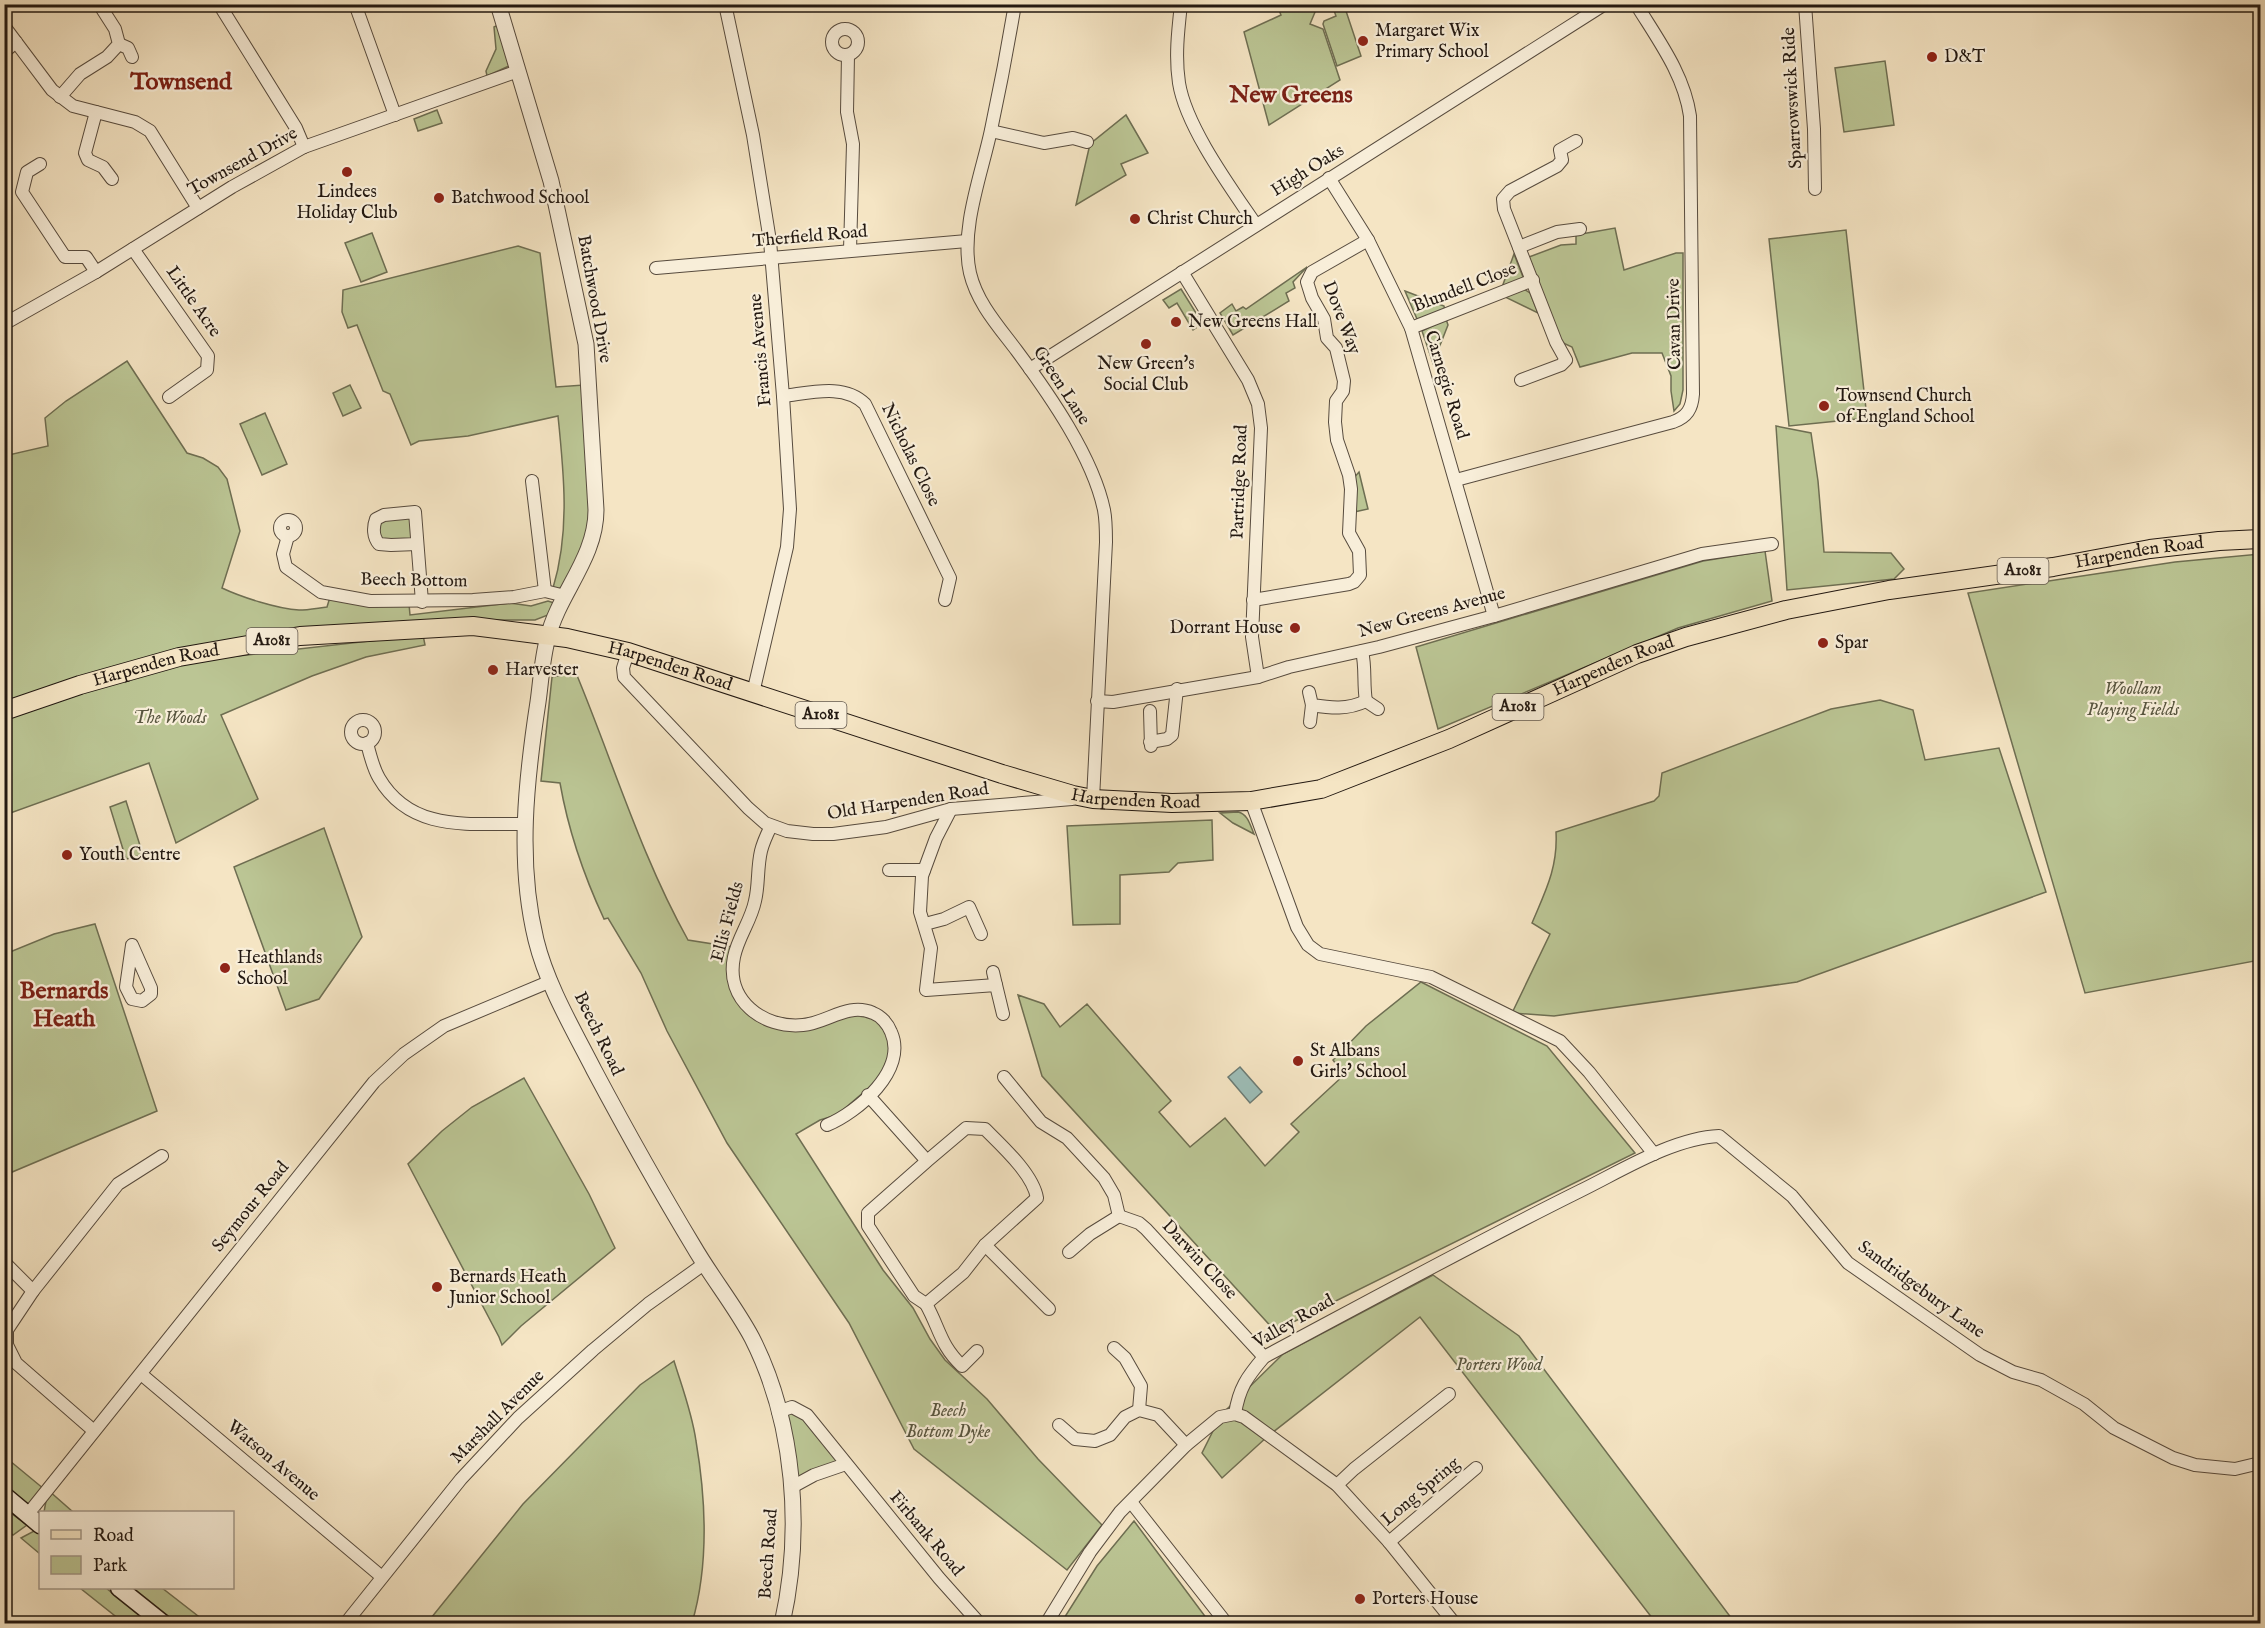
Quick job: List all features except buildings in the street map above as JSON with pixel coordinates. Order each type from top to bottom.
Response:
[{"type":"main road","name":"Harpenden Road","points":[[4,711],[80,685],[179,657],[300,636],[473,626],[548,635],[628,652],[1002,774],[1093,799],[1172,803],[1251,801],[1321,789],[1449,739],[1637,654],[1786,610],[1889,590],[2053,567],[2150,549],[2260,538]]},
{"type":"main road","points":[[4,1495],[34,1519]]},
{"type":"main road","points":[[122,1589],[164,1623]]},
{"type":"street","points":[[99,4],[115,29],[119,44]]},
{"type":"street","points":[[219,4],[296,128],[304,147]]},
{"type":"street","name":"Batchwood Drive","points":[[498,4],[551,181],[586,344],[596,522],[587,553],[548,635]]},
{"type":"street","name":"Francis Avenue","points":[[725,4],[753,135],[771,259],[790,509],[787,547],[753,693]]},
{"type":"street","name":"Green Lane","points":[[1016,4],[967,242],[968,265],[974,286],[988,312],[1030,369],[1061,417],[1091,471],[1104,510],[1106,542],[1093,799]]},
{"type":"street","points":[[1181,4],[1177,59],[1179,85],[1186,109],[1198,135],[1256,225]]},
{"type":"street","name":"Cavan Drive","points":[[1456,480],[1673,422],[1684,417],[1690,409],[1694,394],[1690,116],[1680,78],[1635,4]]},
{"type":"street","name":"Sparrowswick Ride","points":[[1804,4],[1815,129],[1815,189]]},
{"type":"street","points":[[350,5],[395,115]]},
{"type":"street","name":"High Oaks","points":[[1030,369],[1599,6]]},
{"type":"street","points":[[4,26],[52,90],[60,97],[73,106],[135,122],[150,131],[198,208]]},
{"type":"street","points":[[4,52],[16,42]]},
{"type":"street","points":[[119,44],[128,48],[132,57]]},
{"type":"street","points":[[60,97],[80,74],[107,57],[119,44]]},
{"type":"street","points":[[848,55],[847,112],[853,144],[850,250]]},
{"type":"street","name":"Townsend Drive","points":[[4,324],[96,272],[198,208],[304,147],[519,71]]},
{"type":"street","points":[[96,112],[85,153],[88,160],[103,167],[112,179]]},
{"type":"street","points":[[991,131],[1044,143],[1061,134],[1088,142]]},
{"type":"street","name":"Blundell Close","points":[[1521,380],[1561,365],[1566,360],[1556,342],[1504,209],[1503,199],[1510,191],[1557,166],[1562,160],[1560,150],[1576,141]]},
{"type":"street","points":[[40,164],[27,172],[22,192],[65,257],[86,257],[96,272]]},
{"type":"street","name":"Carnegie Road","points":[[1329,178],[1368,240],[1411,328],[1494,616]]},
{"type":"street","points":[[1519,247],[1557,232],[1580,229]]},
{"type":"street","name":"Dove Way","points":[[1253,600],[1349,584],[1360,575],[1359,551],[1349,533],[1351,489],[1349,475],[1337,440],[1335,422],[1336,400],[1343,391],[1344,381],[1336,348],[1328,338],[1324,319],[1309,292],[1307,282],[1312,273],[1368,240]]},
{"type":"street","name":"Therfield Road","points":[[656,268],[967,242]]},
{"type":"street","name":"Little Acre","points":[[134,249],[208,356],[207,370],[169,397]]},
{"type":"street","name":"Partridge Road","points":[[1182,272],[1248,380],[1257,404],[1262,428],[1252,637],[1258,677]]},
{"type":"street","name":"Blundell Close","points":[[1411,328],[1533,280]]},
{"type":"street","name":"Nicholas Close","points":[[783,396],[840,391],[852,395],[865,404],[950,578],[945,600]]},
{"type":"street","points":[[532,481],[545,591],[565,596]]},
{"type":"street","name":"Beech Bottom","points":[[288,536],[283,554],[286,567],[321,592],[370,601],[422,602],[514,597],[545,591]]},
{"type":"street","points":[[417,544],[422,602]]},
{"type":"street","name":"New Greens Avenue","points":[[1097,701],[1113,702],[1258,677],[1494,616],[1702,554],[1772,544]]},
{"type":"street","name":"Beech Road","points":[[548,635],[535,724],[525,824],[527,884],[536,940],[550,981],[578,1040],[637,1152],[751,1337],[767,1374],[789,1451],[792,1487],[789,1578],[782,1623]]},
{"type":"street","points":[[1362,651],[1366,667],[1364,689],[1366,701]]},
{"type":"street","name":"Old Harpenden Road","points":[[628,652],[623,668],[624,677],[748,808],[771,826],[800,833],[833,834],[886,827],[951,809],[1072,799]]},
{"type":"street","points":[[1148,745],[1172,735],[1177,690]]},
{"type":"street","points":[[1309,692],[1312,705],[1310,722]]},
{"type":"street","points":[[1312,705],[1337,709],[1357,706],[1366,701]]},
{"type":"street","points":[[1366,701],[1378,708]]},
{"type":"street","points":[[1148,745],[1150,711]]},
{"type":"street","points":[[367,743],[379,778],[395,799],[415,814],[439,822],[525,824]]},
{"type":"street","points":[[1148,745],[1167,746]]},
{"type":"street","points":[[1251,801],[1297,927],[1308,945],[1320,954],[1431,977],[1560,1041],[1589,1072],[1654,1154]]},
{"type":"street","points":[[951,809],[922,876],[920,912],[931,948],[926,990],[996,985]]},
{"type":"street","name":"Ellis Fields","points":[[771,826],[761,851],[755,902],[734,956],[732,969],[736,988],[753,1013],[773,1023],[804,1025],[849,1010],[865,1010],[879,1017],[890,1029],[895,1052],[891,1068],[882,1082],[849,1113],[827,1125]]},
{"type":"street","points":[[889,870],[924,870]]},
{"type":"street","points":[[925,924],[944,919],[969,907],[981,934]]},
{"type":"street","points":[[993,972],[1004,1014]]},
{"type":"street","name":"Seymour Road","points":[[39,1511],[94,1431],[374,1082],[404,1054],[444,1026],[550,981]]},
{"type":"street","points":[[1004,1077],[1041,1122],[1067,1138],[1104,1178],[1114,1195],[1119,1216],[1090,1234],[1069,1252]]},
{"type":"street","points":[[868,1095],[927,1161]]},
{"type":"street","points":[[926,1304],[963,1273],[985,1245],[1037,1198],[1036,1189],[1025,1172],[985,1129],[966,1128],[868,1214],[868,1226],[914,1296],[926,1304],[941,1339],[962,1366],[977,1351]]},
{"type":"street","name":"Sandridgebury Lane","points":[[1654,1154],[1708,1136],[1719,1136],[1792,1196],[1848,1263],[1980,1355],[2013,1372],[2041,1380],[2084,1404],[2114,1428],[2173,1458],[2195,1465],[2235,1469],[2260,1463]]},
{"type":"street","name":"Valley Road","points":[[1235,1414],[1237,1397],[1244,1381],[1264,1357],[1480,1241],[1654,1154]]},
{"type":"street","points":[[94,1431],[16,1363],[7,1345],[7,1330],[76,1228],[118,1184],[157,1163]]},
{"type":"street","name":"Darwin Close","points":[[1119,1216],[1139,1223],[1146,1229],[1264,1357]]},
{"type":"street","points":[[985,1245],[1049,1310]]},
{"type":"street","points":[[4,1262],[33,1291]]},
{"type":"street","name":"Marshall Avenue","points":[[345,1623],[461,1479],[518,1418],[592,1350],[648,1304],[704,1264]]},
{"type":"street","points":[[1114,1348],[1125,1358],[1141,1386],[1139,1410]]},
{"type":"street","name":"Watson Avenue","points":[[141,1374],[382,1577]]},
{"type":"street","points":[[1338,1485],[1354,1469],[1449,1394]]},
{"type":"street","points":[[778,1412],[792,1407],[807,1415],[846,1464]]},
{"type":"street","points":[[1059,1425],[1075,1439],[1095,1441],[1110,1435],[1125,1417],[1139,1410],[1158,1414],[1186,1445]]},
{"type":"street","points":[[1047,1623],[1090,1552],[1120,1512],[1186,1445],[1220,1417],[1235,1414],[1244,1417],[1338,1485],[1389,1542],[1455,1623]]},
{"type":"street","name":"Beech Road","points":[[792,1487],[814,1475],[846,1464]]},
{"type":"street","name":"Firbank Road","points":[[846,1464],[939,1578],[980,1623]]},
{"type":"street","name":"Long Spring","points":[[1389,1542],[1476,1468]]},
{"type":"street","points":[[1131,1502],[1227,1623]]},
{"type":"green space","points":[[1277,5],[1318,5],[1310,24],[1323,29],[1340,80],[1269,125],[1244,32],[1281,15]]},
{"type":"green space","points":[[1332,5],[1344,5],[1361,56],[1337,66],[1323,24],[1324,21],[1336,16]]},
{"type":"green space","points":[[498,25],[509,66],[487,76],[486,71],[496,49],[494,27]]},
{"type":"green space","points":[[1885,61],[1894,125],[1844,132],[1835,68]]},
{"type":"green space","points":[[437,110],[442,123],[418,131],[414,119]]},
{"type":"green space","points":[[1126,115],[1148,153],[1121,164],[1126,175],[1076,205],[1090,144]]},
{"type":"green space","points":[[1615,228],[1624,270],[1676,253],[1683,253],[1683,390],[1680,404],[1674,411],[1671,376],[1662,353],[1632,353],[1580,367],[1572,347],[1561,342],[1529,257],[1561,245],[1576,244],[1576,235]]},
{"type":"green space","points":[[1846,230],[1867,418],[1789,426],[1769,239]]},
{"type":"green space","points":[[372,233],[387,272],[361,282],[345,243]]},
{"type":"green space","points":[[518,246],[540,253],[556,387],[584,385],[591,509],[584,548],[562,587],[557,590],[553,588],[564,524],[558,416],[468,436],[419,441],[411,445],[390,394],[383,391],[357,325],[348,328],[342,312],[343,290]]},
{"type":"green space","points":[[1514,254],[1523,277],[1522,280],[1501,290]]},
{"type":"green space","points":[[1307,267],[1293,282],[1295,288],[1286,293],[1289,301],[1233,335],[1220,313],[1232,304],[1236,311],[1243,307],[1246,309]]},
{"type":"green space","points":[[1181,289],[1201,321],[1194,326],[1196,328],[1193,330],[1177,303],[1169,308],[1163,300]]},
{"type":"green space","points":[[1524,289],[1530,293],[1538,313],[1503,296]]},
{"type":"green space","points":[[1405,291],[1444,306],[1445,311],[1417,319]]},
{"type":"green space","points":[[1446,319],[1448,325],[1433,363],[1422,331]]},
{"type":"green space","points":[[127,361],[187,453],[203,458],[218,467],[227,479],[240,531],[222,588],[260,602],[299,610],[327,607],[330,597],[409,604],[410,615],[510,603],[531,606],[548,601],[554,603],[548,615],[535,620],[464,620],[298,633],[5,705],[4,456],[48,446],[45,418],[66,401]]},
{"type":"green space","points":[[350,385],[361,408],[343,416],[333,393]]},
{"type":"green space","points":[[265,413],[287,464],[262,475],[240,424]]},
{"type":"green space","points":[[1776,426],[1811,433],[1824,552],[1891,553],[1904,569],[1894,579],[1787,590]]},
{"type":"green space","points":[[1359,472],[1368,509],[1354,512],[1352,480]]},
{"type":"green space","points":[[406,516],[411,520],[411,539],[381,539],[378,526],[383,519]]},
{"type":"green space","points":[[1765,551],[1772,601],[1678,628],[1438,729],[1416,647],[1703,561]]},
{"type":"green space","name":"Woollam Playing Fields","points":[[2260,554],[2260,960],[2085,993],[1968,593],[2175,562]]},
{"type":"green space","name":"The Woods","points":[[423,635],[425,645],[366,657],[312,676],[221,715],[258,799],[176,843],[149,763],[5,815],[5,716],[83,688],[202,660]]},
{"type":"green space","name":"Beech Bottom Dyke","points":[[576,673],[642,842],[671,908],[688,940],[732,947],[742,1008],[761,1023],[772,1027],[855,1014],[872,1017],[884,1028],[891,1050],[879,1079],[837,1115],[820,1120],[796,1134],[883,1270],[913,1308],[945,1360],[987,1399],[1038,1459],[1102,1525],[1067,1570],[914,1449],[849,1323],[727,1143],[667,1031],[641,973],[608,918],[604,919],[567,818],[560,783],[541,781],[552,677]]},
{"type":"green space","points":[[1880,700],[1913,710],[1925,760],[1999,748],[2046,892],[1797,982],[1554,1016],[1512,1013],[1550,934],[1532,923],[1553,868],[1556,832],[1654,801],[1659,796],[1662,773],[1831,709]]},
{"type":"green space","points":[[126,801],[143,855],[126,859],[110,807]]},
{"type":"green space","points":[[1238,812],[1246,817],[1254,834],[1220,813]]},
{"type":"green space","points":[[1212,820],[1213,860],[1178,863],[1169,872],[1120,875],[1120,924],[1073,925],[1067,826]]},
{"type":"green space","points":[[324,828],[362,937],[319,999],[286,1010],[234,867]]},
{"type":"green space","points":[[95,924],[157,1111],[5,1175],[5,954],[54,934]]},
{"type":"green space","points":[[1421,982],[1547,1046],[1635,1153],[1275,1331],[1042,1076],[1018,995],[1044,1004],[1060,1027],[1087,1004],[1171,1101],[1159,1112],[1190,1147],[1225,1118],[1265,1166],[1299,1132],[1291,1124],[1344,1075],[1333,1060],[1366,1026]]},
{"type":"green space","points":[[524,1078],[589,1194],[615,1248],[521,1326],[502,1345],[408,1164],[442,1131],[472,1107]]},
{"type":"green space","name":"Porters Wood","points":[[1433,1275],[1519,1336],[1735,1623],[1656,1623],[1420,1317],[1268,1436],[1222,1478],[1202,1453],[1221,1415],[1283,1354]]},
{"type":"green space","points":[[674,1361],[694,1431],[704,1509],[701,1578],[692,1623],[427,1623],[523,1504],[640,1385]]},
{"type":"green space","points":[[792,1407],[846,1464],[792,1487],[778,1412]]},
{"type":"green space","points":[[4,1456],[44,1489],[29,1509],[5,1489]]},
{"type":"green space","points":[[48,1490],[72,1511],[44,1511]]},
{"type":"green space","points":[[4,1508],[27,1525],[13,1535],[5,1529]]},
{"type":"green space","points":[[1134,1521],[1210,1623],[1061,1623],[1097,1566]]},
{"type":"green space","points":[[34,1531],[39,1534],[39,1553],[21,1538]]},
{"type":"green space","points":[[81,1589],[107,1589],[149,1623],[124,1623]]},
{"type":"green space","points":[[132,1589],[163,1589],[207,1623],[171,1623]]},
{"type":"water","points":[[1240,1067],[1262,1092],[1250,1103],[1228,1077]]},
{"type":"place","name":"Margaret Wix Primary School","points":[[1363,41]]},
{"type":"place","name":"D&T","points":[[1932,57]]},
{"type":"place","name":"Lindees Holiday Club","points":[[347,172]]},
{"type":"place","name":"Batchwood School","points":[[439,198]]},
{"type":"place","name":"Christ Church","points":[[1135,219]]},
{"type":"place","name":"New Greens Hall","points":[[1176,322]]},
{"type":"place","name":"New Green's Social Club","points":[[1146,344]]},
{"type":"place","name":"Townsend Church of England School","points":[[1824,406]]},
{"type":"place","name":"Dorrant House","points":[[1295,628]]},
{"type":"place","name":"Spar","points":[[1823,643]]},
{"type":"place","name":"Harvester","points":[[493,670]]},
{"type":"place","name":"Youth Centre","points":[[67,855]]},
{"type":"place","name":"Heathlands School","points":[[225,968]]},
{"type":"place","name":"St Albans Girls' School","points":[[1298,1061]]},
{"type":"place","name":"Bernards Heath Junior School","points":[[437,1287]]},
{"type":"place","name":"Porters House","points":[[1360,1599]]},
{"type":"district","name":"Townsend","points":[[181,82]]},
{"type":"district","name":"New Greens","points":[[1291,95]]},
{"type":"district","name":"Bernards Heath","points":[[64,1005]]}]
